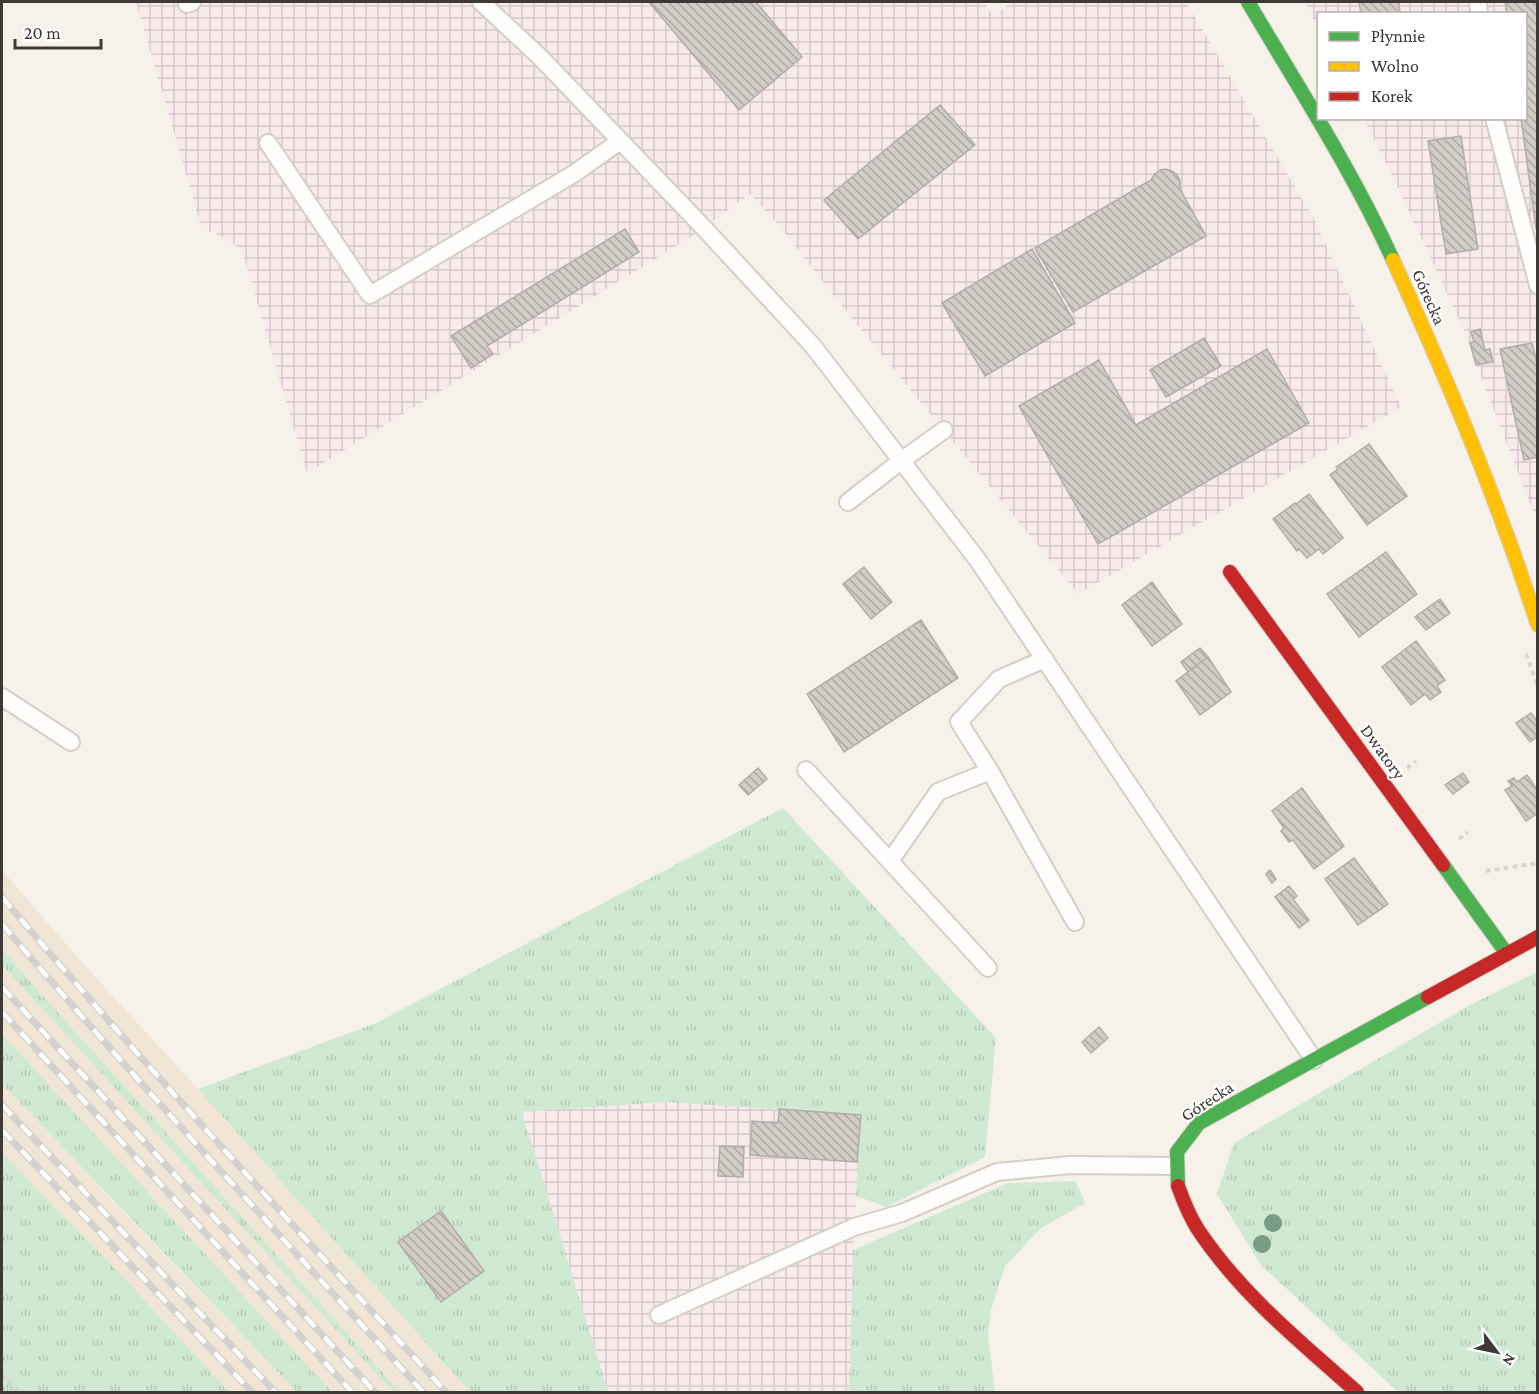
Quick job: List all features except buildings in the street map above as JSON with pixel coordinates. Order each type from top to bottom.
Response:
[{"type":"street","name":"Górecka","points":[[1248,2],[1317,119]]},
{"type":"street","name":"Górecka","points":[[1318,120],[1373,217],[1433,349],[1505,529],[1538,625]]},
{"type":"street","name":"Dwatory","points":[[1230,572],[1507,954]]},
{"type":"street","name":"Górecka","points":[[1175,1166],[1177,1151],[1192,1128],[1538,937]]},
{"type":"street","points":[[1175,1166],[1177,1184],[1191,1217],[1224,1265],[1283,1326],[1357,1392]]},
{"type":"lane","points":[[481,2],[540,57],[813,346],[977,559],[1314,1060]]},
{"type":"lane","points":[[1495,120],[1538,285]]},
{"type":"lane","points":[[268,143],[370,296],[576,173],[620,141]]},
{"type":"lane","points":[[848,502],[944,430]]},
{"type":"lane","points":[[1045,659],[999,679],[959,722],[990,771],[1075,922]]},
{"type":"lane","points":[[2,697],[70,742]]},
{"type":"lane","points":[[806,770],[988,968]]},
{"type":"lane","points":[[890,861],[938,792],[990,771]]},
{"type":"lane","points":[[659,1315],[854,1227],[902,1213],[997,1172],[1070,1165],[1175,1166]]},
{"type":"path","points":[[2,1375],[19,1392]]},
{"type":"shaded area","points":[[136,2],[983,2],[994,16],[1011,2],[1186,2],[1314,219],[1401,407],[1078,594],[849,315],[777,223],[750,194],[691,237],[307,473],[242,250],[215,233],[202,229]]},
{"type":"shaded area","points":[[1305,2],[1537,2],[1537,521],[1467,337],[1364,120],[1527,120],[1527,12],[1317,12],[1317,26]]},
{"type":"shaded area","points":[[2,870],[79,959],[470,1392],[400,1392],[34,986],[2,948]]},
{"type":"shaded area","points":[[2,965],[393,1392],[332,1392],[150,1197],[2,1034]]},
{"type":"shaded area","points":[[2,1084],[297,1392],[229,1392],[2,1153]]},
{"type":"shaded area","points":[[666,1102],[861,1115],[853,1250],[849,1392],[608,1392],[521,1112]]},
{"type":"green space","points":[[783,808],[996,1038],[985,1157],[887,1207],[856,1196],[860,1115],[666,1102],[522,1112],[608,1392],[470,1392],[198,1089],[374,1024]]},
{"type":"green space","points":[[2,948],[400,1392],[393,1392],[2,965]]},
{"type":"green space","points":[[1537,972],[1537,1392],[1398,1392],[1261,1265],[1217,1194],[1234,1143],[1468,1006]]},
{"type":"green space","points":[[2,1034],[332,1392],[297,1392],[2,1084]]},
{"type":"green space","points":[[2,1153],[122,1276],[229,1392],[2,1392]]},
{"type":"green space","points":[[1076,1181],[1085,1203],[1041,1228],[1005,1266],[991,1310],[988,1334],[995,1392],[849,1392],[853,1250],[1008,1183]]},
{"type":"railway","points":[[2,897],[166,1085],[446,1392]]},
{"type":"railway","points":[[2,924],[158,1102],[423,1392]]},
{"type":"railway","points":[[2,987],[375,1392]]},
{"type":"railway","points":[[2,1012],[352,1392]]},
{"type":"railway","points":[[2,1105],[275,1392]]},
{"type":"railway","points":[[2,1130],[252,1392]]},
{"type":"traffic: fast","points":[[1248,2],[1317,118]]},
{"type":"traffic: fast","points":[[1318,120],[1360,194],[1393,260]]},
{"type":"traffic: fast","points":[[1443,865],[1507,954]]},
{"type":"traffic: fast","points":[[1178,1186],[1177,1152],[1199,1123],[1428,997]]},
{"type":"traffic: slow","points":[[1393,260],[1479,462],[1514,553],[1538,625]]},
{"type":"traffic: jam","points":[[1230,572],[1443,865]]},
{"type":"traffic: jam","points":[[1428,997],[1538,937]]},
{"type":"traffic: jam","points":[[1178,1186],[1197,1228],[1232,1274],[1271,1315],[1357,1392]]}]
